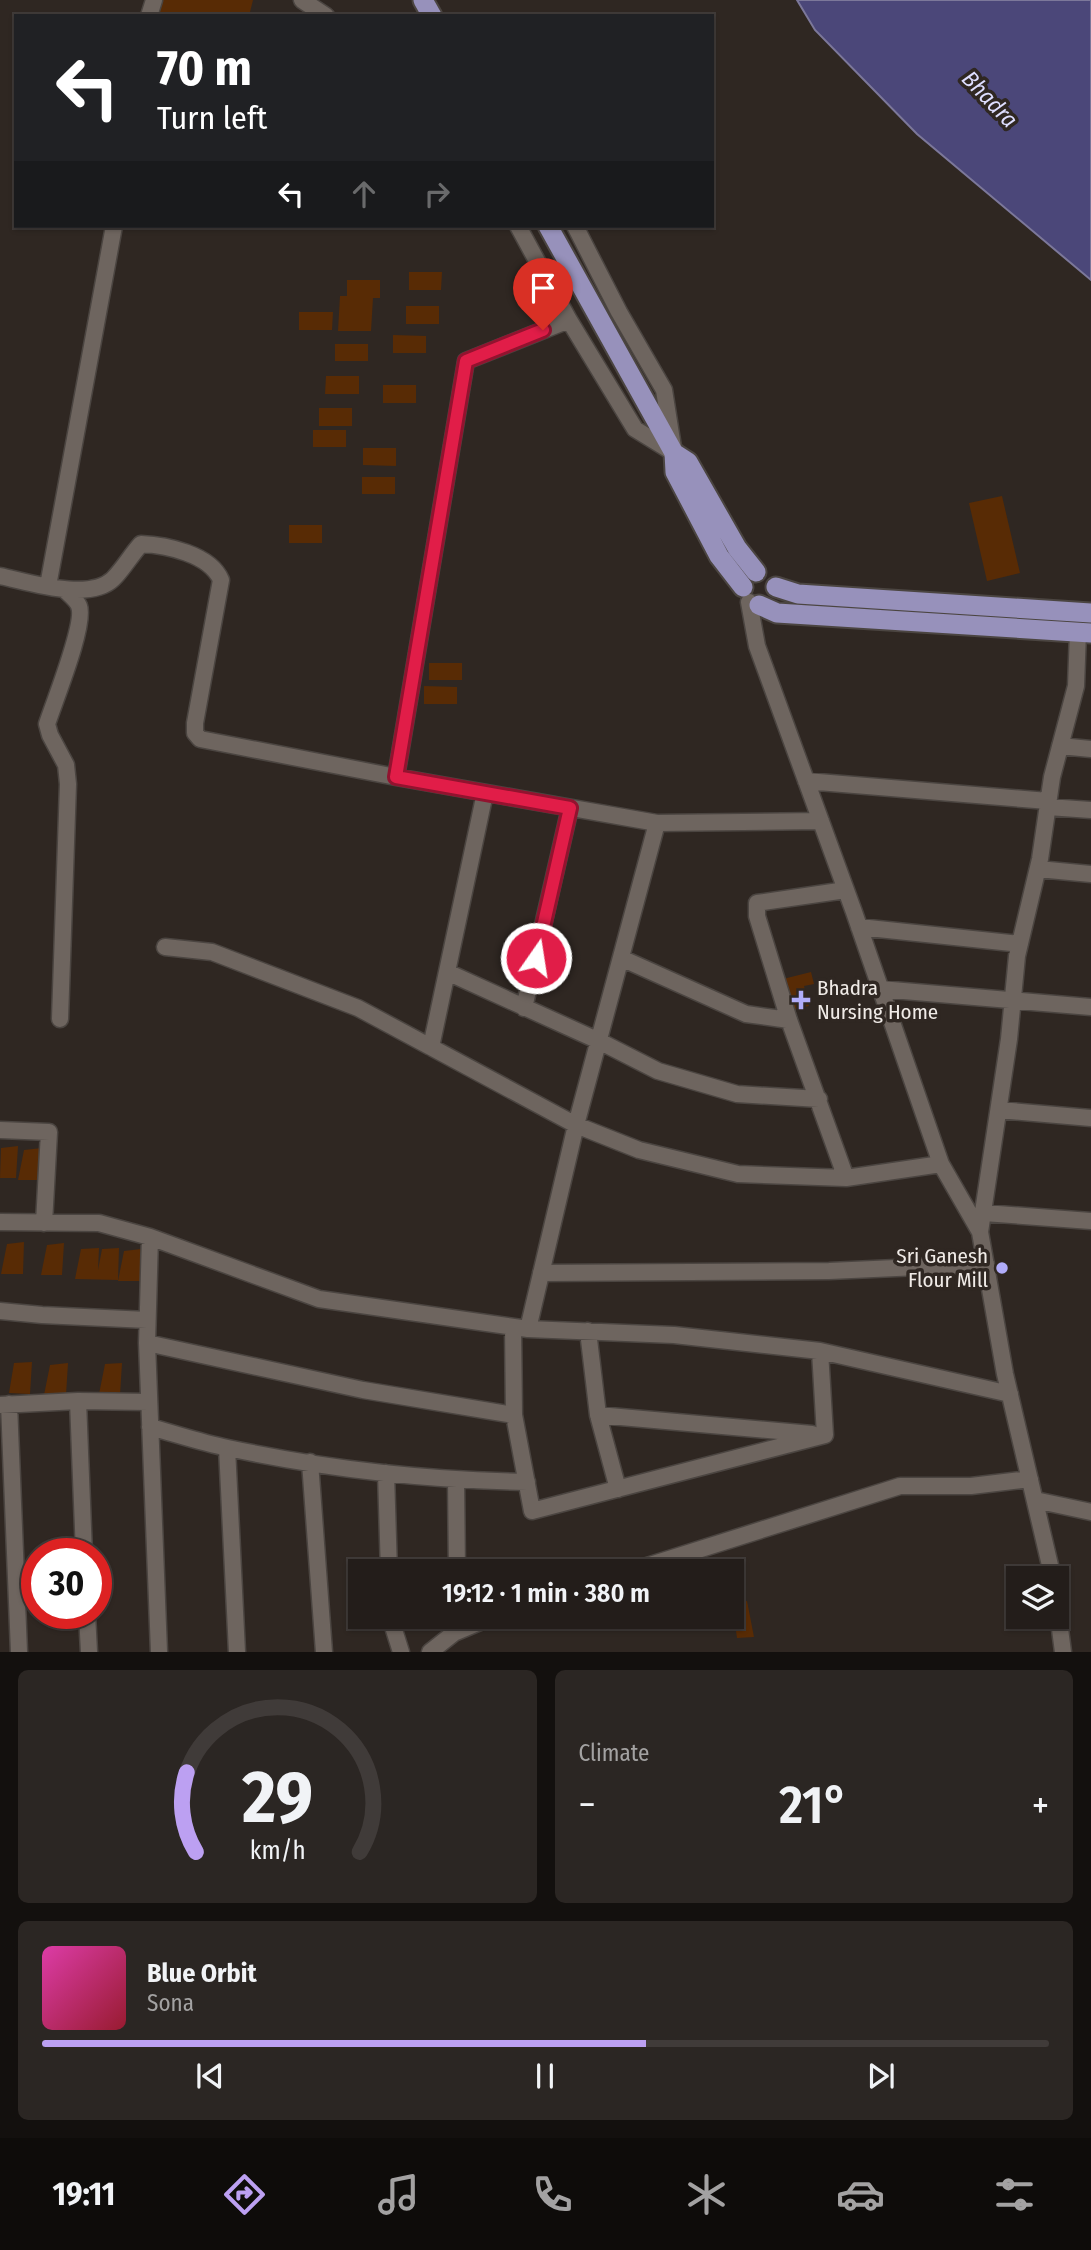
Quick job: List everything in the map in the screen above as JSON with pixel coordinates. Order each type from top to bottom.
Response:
[{"type":"main road","points":[[549,228],[674,453],[688,462],[737,548],[756,572]]},
{"type":"main road","points":[[674,453],[674,472],[719,556],[750,598],[777,613],[1085,632]]},
{"type":"main road","points":[[756,572],[772,578],[776,587],[769,602],[750,598],[747,577],[756,572]]},
{"type":"main road","points":[[776,587],[798,594],[1091,613]]},
{"type":"street","points":[[302,0],[323,14]]},
{"type":"street","points":[[56,587],[114,228]]},
{"type":"street","points":[[519,228],[569,320],[635,429],[674,453]]},
{"type":"street","points":[[576,228],[619,312],[664,390],[674,453]]},
{"type":"street","points":[[396,777],[466,361],[569,320]]},
{"type":"street","points":[[0,576],[88,590],[113,579],[141,544],[167,545],[217,571],[221,580],[195,723],[195,733],[200,739],[657,823],[821,821]]},
{"type":"street","points":[[56,587],[79,604],[80,615],[76,638],[47,724],[66,765],[68,784],[60,1019]]},
{"type":"street","points":[[750,598],[758,646],[846,890],[940,1164],[981,1232]]},
{"type":"street","points":[[1050,1566],[1010,1394],[981,1232],[1020,944],[1038,869],[1048,804],[1076,686],[1085,632]]},
{"type":"street","points":[[1060,746],[1091,749]]},
{"type":"street","points":[[806,781],[1091,810]]},
{"type":"street","points":[[430,1047],[485,793]]},
{"type":"street","points":[[524,1008],[570,808]]},
{"type":"street","points":[[657,823],[576,1125],[541,1273],[520,1328],[514,1415],[532,1511],[825,1435]]},
{"type":"street","points":[[1038,869],[1091,874]]},
{"type":"street","points":[[846,890],[758,903],[757,916],[789,1020],[846,1178]]},
{"type":"street","points":[[859,927],[1020,944]]},
{"type":"street","points":[[165,947],[225,957],[358,1009],[576,1125],[639,1150],[738,1174],[846,1178],[940,1164]]},
{"type":"street","points":[[621,958],[746,1014],[789,1020]]},
{"type":"street","points":[[447,972],[658,1071],[737,1094],[819,1099]]},
{"type":"street","points":[[880,989],[1091,1007]]},
{"type":"street","points":[[999,1110],[1091,1118]]},
{"type":"street","points":[[0,1130],[49,1132],[44,1223]]},
{"type":"street","points":[[984,1213],[1091,1221]]},
{"type":"street","points":[[0,1222],[99,1223],[150,1237],[319,1299],[520,1328],[674,1335],[820,1351],[1010,1394]]},
{"type":"street","points":[[150,1237],[147,1343],[159,1651]]},
{"type":"street","points":[[541,1273],[829,1271],[986,1264]]},
{"type":"street","points":[[0,1311],[148,1320]]},
{"type":"street","points":[[588,1331],[598,1415],[618,1489]]},
{"type":"street","points":[[147,1343],[363,1390],[514,1415]]},
{"type":"street","points":[[820,1351],[825,1435]]},
{"type":"street","points":[[78,1401],[83,1538]]},
{"type":"street","points":[[19,1651],[4,1404],[149,1402]]},
{"type":"street","points":[[598,1415],[825,1435]]},
{"type":"street","points":[[150,1427],[227,1448],[310,1462],[456,1480],[527,1482]]},
{"type":"street","points":[[227,1448],[237,1651]]},
{"type":"street","points":[[310,1462],[324,1651]]},
{"type":"street","points":[[386,1473],[389,1559]]},
{"type":"street","points":[[669,1559],[900,1486],[971,1486],[1030,1479]]},
{"type":"street","points":[[456,1480],[457,1559]]},
{"type":"street","points":[[1035,1500],[1091,1512]]},
{"type":"street","points":[[88,1629],[89,1651]]},
{"type":"street","points":[[394,1629],[401,1651]]},
{"type":"street","points":[[430,1651],[458,1629]]},
{"type":"street","points":[[1060,1629],[1063,1651]]},
{"type":"water","name":"Bhadra","points":[[797,0],[1091,0],[1091,280],[917,134],[815,30]]},
{"type":"building","points":[[163,0],[253,0],[250,14],[159,14]]},
{"type":"building","points":[[409,272],[442,272],[441,290],[409,290]]},
{"type":"building","points":[[347,280],[380,280],[380,298],[373,298],[371,331],[338,331],[340,296],[347,296]]},
{"type":"building","points":[[406,306],[439,306],[439,324],[406,324]]},
{"type":"building","points":[[299,312],[333,312],[332,330],[299,330]]},
{"type":"building","points":[[393,335],[426,336],[426,353],[393,353]]},
{"type":"building","points":[[335,344],[368,344],[368,361],[335,361]]},
{"type":"building","points":[[326,376],[359,376],[359,394],[325,394]]},
{"type":"building","points":[[383,385],[416,385],[416,403],[383,403]]},
{"type":"building","points":[[319,408],[352,408],[352,426],[319,426]]},
{"type":"building","points":[[313,430],[346,430],[346,447],[313,447]]},
{"type":"building","points":[[363,448],[396,448],[396,466],[363,465]]},
{"type":"building","points":[[362,477],[395,477],[395,494],[362,494]]},
{"type":"building","points":[[1002,496],[1020,573],[987,581],[969,503]]},
{"type":"building","points":[[289,525],[322,525],[322,543],[289,543]]},
{"type":"building","points":[[429,663],[462,663],[462,680],[429,680]]},
{"type":"building","points":[[424,686],[457,687],[457,704],[424,704]]},
{"type":"building","points":[[811,972],[814,984],[804,986],[809,1006],[791,1010],[783,979]]},
{"type":"building","points":[[18,1146],[16,1178],[0,1178],[1,1148]]},
{"type":"building","points":[[42,1148],[40,1180],[18,1180],[24,1150]]},
{"type":"building","points":[[24,1242],[23,1274],[1,1274],[7,1244]]},
{"type":"building","points":[[64,1243],[62,1275],[41,1275],[47,1245]]},
{"type":"building","points":[[99,1248],[98,1270],[102,1249],[119,1248],[118,1280],[75,1279],[81,1249]]},
{"type":"building","points":[[141,1249],[140,1281],[118,1281],[124,1251]]},
{"type":"building","points":[[32,1362],[30,1394],[9,1393],[14,1363]]},
{"type":"building","points":[[68,1363],[66,1395],[44,1395],[50,1365]]},
{"type":"building","points":[[122,1363],[120,1395],[99,1394],[105,1364]]},
{"type":"building","points":[[744,1601],[747,1601],[754,1637],[737,1638],[736,1629],[744,1629]]},
{"type":"place","name":"Bhadra Nursing Home","points":[[801,1000]]},
{"type":"place","name":"Sri Ganesh Flour Mill","points":[[1002,1268]]},
{"type":"route","points":[[536,958],[570,808],[396,777],[466,361],[543,330]]}]
